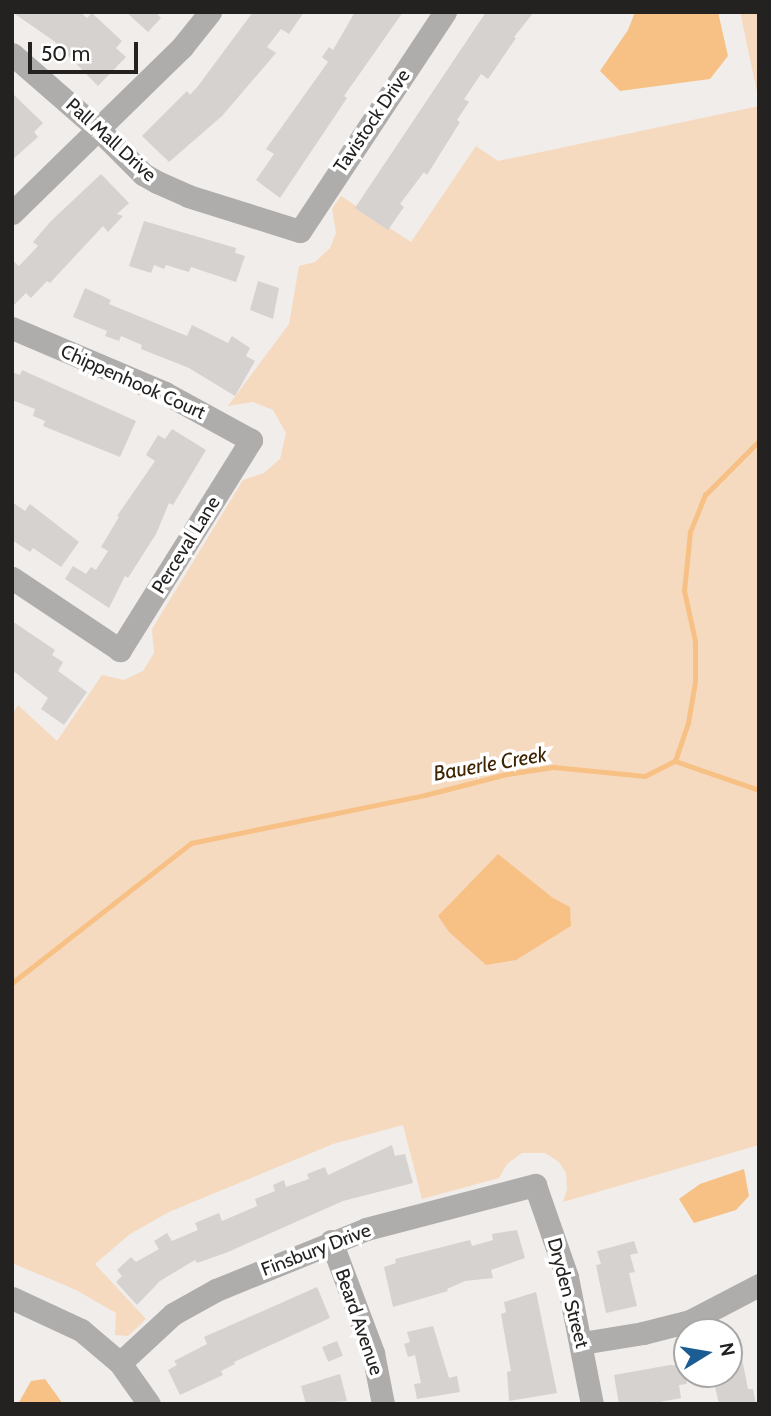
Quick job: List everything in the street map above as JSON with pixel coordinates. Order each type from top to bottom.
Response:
[{"type":"street","points":[[12,212],[181,47],[210,12]]},
{"type":"street","name":"Tavistock Drive","points":[[300,231],[445,12]]},
{"type":"street","name":"Pall Mall Drive","points":[[12,54],[98,129],[143,174],[169,189],[300,231]]},
{"type":"street","name":"Chippenhook Court","points":[[12,328],[165,393],[251,440]]},
{"type":"street","name":"Perceval Lane","points":[[12,578],[120,650],[251,440]]},
{"type":"street","name":"Finsbury Drive","points":[[120,1363],[173,1314],[193,1301],[331,1241],[387,1223],[535,1185]]},
{"type":"street","name":"Dryden Street","points":[[535,1185],[567,1277],[592,1404]]},
{"type":"street","name":"Beard Avenue","points":[[331,1241],[370,1343],[383,1404]]},
{"type":"street","points":[[582,1343],[670,1327],[756,1293]]},
{"type":"street","points":[[12,1298],[81,1330],[120,1363],[149,1404]]},
{"type":"shaded area","points":[[635,12],[718,12],[728,56],[710,79],[620,91],[600,71],[628,30]]},
{"type":"shaded area","points":[[740,12],[759,12],[759,101]]},
{"type":"shaded area","points":[[759,106],[759,1145],[563,1202],[567,1189],[566,1173],[559,1162],[545,1153],[522,1153],[507,1164],[499,1178],[422,1199],[403,1125],[333,1144],[169,1212],[130,1234],[95,1264],[146,1319],[128,1336],[115,1335],[116,1313],[76,1290],[12,1263],[12,715],[18,705],[57,741],[102,675],[124,680],[143,671],[154,653],[152,629],[243,480],[264,473],[280,459],[286,433],[273,410],[253,402],[228,406],[289,324],[299,266],[315,262],[330,248],[336,233],[332,209],[341,196],[411,242],[476,146],[498,161]]},
{"type":"shaded area","points":[[498,854],[553,898],[570,907],[571,926],[516,960],[486,965],[449,932],[438,916]]},
{"type":"shaded area","points":[[744,1169],[749,1196],[736,1210],[694,1223],[679,1199],[700,1184]]},
{"type":"shaded area","points":[[45,1379],[63,1404],[18,1404],[31,1381]]},
{"type":"building","points":[[12,12],[80,12],[87,18],[92,13],[122,41],[116,48],[126,57],[98,86],[54,41]]},
{"type":"building","points":[[126,12],[155,12],[161,18],[148,32]]},
{"type":"building","points":[[253,12],[304,12],[289,34],[281,29],[267,47],[276,53],[222,116],[169,162],[142,136],[187,91],[190,95]]},
{"type":"building","points":[[355,12],[403,12],[344,96],[347,98],[280,198],[256,180],[274,154],[266,149],[328,62],[322,57],[329,47],[333,50]]},
{"type":"building","points":[[486,12],[534,12],[514,37],[516,38],[488,79],[481,74],[464,99],[469,102],[457,120],[460,122],[427,175],[424,172],[400,204],[404,207],[388,230],[355,208]]},
{"type":"building","points":[[12,93],[43,123],[34,132],[38,137],[12,160]]},
{"type":"building","points":[[101,174],[129,203],[117,214],[123,216],[108,232],[103,226],[50,283],[47,281],[31,298],[26,293],[12,307],[12,260],[19,266],[38,246],[33,242],[50,222]]},
{"type":"building","points":[[144,221],[236,248],[235,253],[245,256],[236,282],[191,267],[189,272],[166,265],[164,269],[154,265],[151,273],[129,266]]},
{"type":"building","points":[[258,281],[279,288],[273,319],[250,310]]},
{"type":"building","points":[[85,288],[111,300],[109,304],[187,336],[192,325],[228,343],[232,336],[250,348],[246,356],[255,361],[235,396],[189,368],[141,349],[142,345],[121,336],[119,341],[105,336],[107,331],[73,317]]},
{"type":"building","points":[[22,370],[136,421],[120,457],[43,426],[45,421],[33,416],[35,409],[12,400],[12,372],[20,375]]},
{"type":"building","points":[[172,429],[206,450],[173,505],[169,503],[156,534],[128,578],[125,576],[109,608],[65,579],[73,566],[86,574],[91,567],[96,570],[108,551],[101,547],[119,517],[117,516],[155,461],[146,455],[158,435],[165,439]]},
{"type":"building","points":[[12,502],[25,511],[30,504],[79,542],[61,567],[33,548],[30,552],[12,540]]},
{"type":"building","points":[[12,621],[55,650],[52,655],[63,662],[58,671],[87,692],[64,725],[41,709],[48,698],[12,670]]},
{"type":"building","points":[[392,1145],[395,1156],[405,1154],[413,1183],[343,1201],[228,1252],[197,1263],[195,1260],[160,1281],[137,1305],[116,1282],[122,1276],[117,1270],[131,1257],[136,1262],[159,1249],[154,1241],[167,1233],[172,1241],[198,1230],[195,1223],[219,1213],[222,1221],[257,1206],[255,1199],[275,1191],[273,1185],[284,1180],[286,1187],[309,1179],[307,1174],[325,1167],[328,1175]]},
{"type":"building","points":[[517,1230],[525,1258],[491,1270],[493,1278],[465,1281],[447,1289],[448,1291],[393,1307],[384,1267],[396,1263],[395,1259],[470,1240],[472,1246],[493,1240],[492,1234]]},
{"type":"building","points":[[634,1241],[638,1253],[630,1255],[635,1272],[629,1273],[637,1306],[606,1313],[596,1265],[601,1264],[597,1251]]},
{"type":"building","points":[[317,1287],[330,1318],[234,1362],[235,1364],[221,1371],[223,1375],[180,1395],[168,1370],[177,1365],[174,1361],[207,1344],[204,1337]]},
{"type":"building","points":[[536,1292],[557,1393],[509,1401],[507,1372],[511,1371],[501,1314],[506,1312],[504,1302]]},
{"type":"building","points":[[433,1326],[449,1378],[457,1376],[460,1392],[417,1399],[414,1384],[421,1383],[415,1355],[408,1357],[404,1344],[410,1342],[407,1332]]},
{"type":"building","points":[[337,1341],[343,1356],[328,1362],[322,1347]]},
{"type":"building","points":[[743,1364],[748,1389],[753,1389],[756,1404],[719,1404],[715,1388],[743,1388]]},
{"type":"building","points":[[673,1365],[673,1388],[679,1388],[681,1398],[649,1404],[619,1404],[614,1375]]},
{"type":"building","points":[[340,1374],[347,1401],[306,1404],[301,1386]]},
{"type":"waterway","name":"Bauerle Creek","points":[[12,983],[191,843],[425,795],[507,774],[554,767],[645,776],[675,761],[688,723],[695,682],[695,641],[684,591],[690,532],[705,495],[759,441]]},
{"type":"waterway","points":[[675,761],[759,790]]}]
